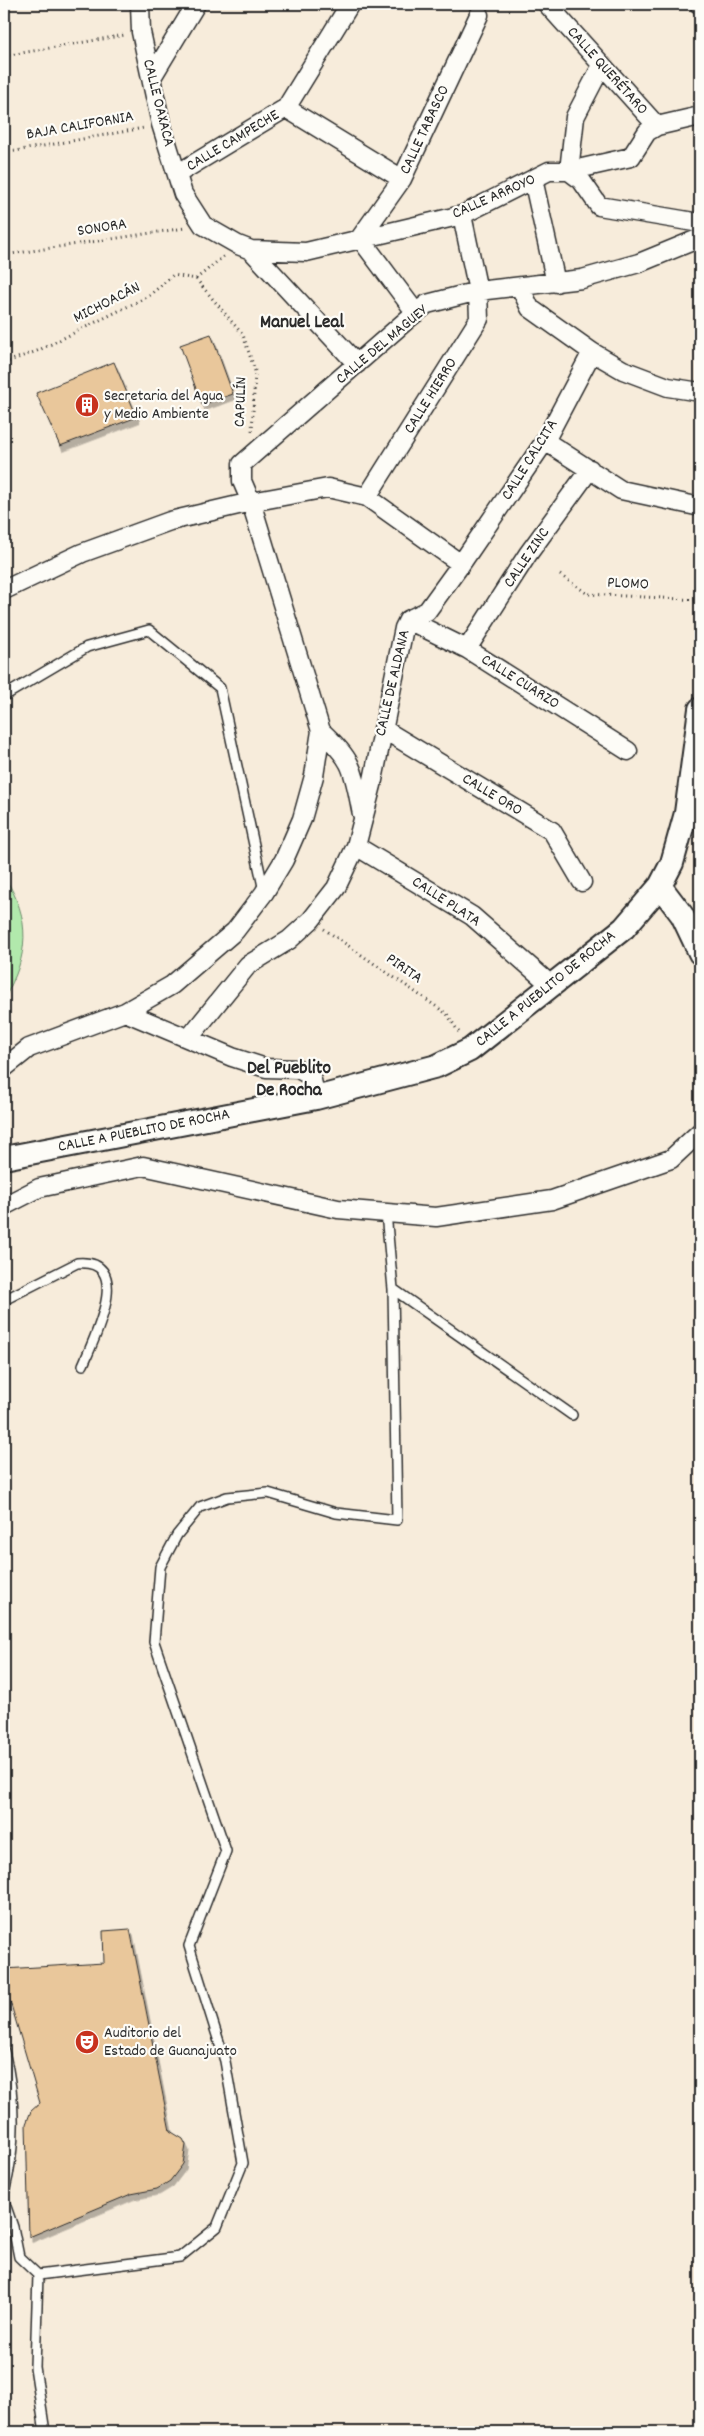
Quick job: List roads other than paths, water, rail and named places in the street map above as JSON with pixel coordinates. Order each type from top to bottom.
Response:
[{"type":"street","name":"CALLE OAXACA","points":[[140,4],[141,32],[162,124],[183,194],[203,225],[245,248]]},
{"type":"street","points":[[152,77],[196,4]]},
{"type":"street","name":"CALLE CAMPECHE","points":[[177,174],[286,108],[350,4]]},
{"type":"street","name":"CALLE QUERÉTARO","points":[[547,4],[657,126],[647,132],[631,157],[569,171]]},
{"type":"street","name":"CALLE TABASCO","points":[[360,238],[402,179],[479,15]]},
{"type":"street","points":[[602,65],[575,117],[569,171],[581,180],[599,206],[700,223]]},
{"type":"street","points":[[286,108],[402,179]]},
{"type":"street","points":[[657,126],[700,116]]},
{"type":"street","name":"CALLE ARROYO","points":[[245,248],[306,252],[462,215],[549,171],[569,171]]},
{"type":"street","points":[[533,179],[556,283]]},
{"type":"street","name":"CALLE HIERRO","points":[[367,497],[479,320],[478,291],[462,215]]},
{"type":"street","points":[[360,238],[416,313]]},
{"type":"street","name":"CALLE DEL MAGUEY","points":[[251,502],[242,481],[242,464],[427,304],[478,291],[582,280],[639,263],[700,238]]},
{"type":"street","points":[[245,248],[357,364]]},
{"type":"street","points":[[520,287],[530,308],[592,352],[623,370],[668,387],[700,392]]},
{"type":"street","name":"CALLE CALCITA","points":[[461,564],[544,441],[592,352]]},
{"type":"street","points":[[544,441],[622,490],[696,506]]},
{"type":"street","name":"CALLE ZINC","points":[[467,649],[528,554],[590,469]]},
{"type":"street","points":[[4,590],[82,553],[170,521],[251,502],[328,488],[367,497],[461,564]]},
{"type":"street","points":[[4,1068],[29,1048],[125,1012],[172,985],[235,931],[264,893],[284,860],[302,819],[314,776],[321,731],[251,502]]},
{"type":"street","name":"CALLE DE ALDANA","points":[[188,1038],[248,965],[290,940],[311,920],[336,888],[356,846],[372,785],[404,628],[408,620],[427,610],[461,564]]},
{"type":"street","name":"CALLE CUARZO","points":[[408,620],[467,649],[628,751]]},
{"type":"street","name":"CALLE A PUEBLITO DE ROCHA","points":[[4,1158],[316,1098],[428,1069],[470,1050],[624,928],[660,886],[672,863],[686,813],[700,708]]},
{"type":"street","name":"CALLE ORO","points":[[382,729],[552,831],[582,882]]},
{"type":"street","name":"CALLE DE ALDANA","points":[[321,731],[343,751],[353,768],[363,817]]},
{"type":"street","name":"CALLE PLATA","points":[[356,846],[472,916],[552,986]]},
{"type":"street","points":[[660,886],[682,915],[700,953]]},
{"type":"street","points":[[125,1012],[232,1057],[266,1068],[298,1069],[311,1076],[316,1098]]},
{"type":"street","points":[[4,1206],[39,1188],[143,1166],[338,1210],[436,1217],[552,1200],[671,1158],[700,1132]]},
{"type":"lane","points":[[4,696],[87,647],[149,630],[220,688],[264,893]]},
{"type":"lane","points":[[38,2275],[180,2257],[217,2227],[242,2163],[225,2061],[189,1946],[226,1851],[154,1642],[160,1567],[177,1535],[200,1507],[227,1497],[268,1493],[336,1513],[397,1520],[393,1288],[386,1213]]},
{"type":"lane","points":[[4,1300],[77,1263],[88,1263],[98,1266],[106,1278],[108,1288],[105,1312],[83,1364]]},
{"type":"lane","points":[[393,1288],[572,1414]]},
{"type":"lane","points":[[4,2051],[12,2083],[15,2120],[4,2192]]},
{"type":"lane","points":[[4,2201],[13,2227],[19,2257],[38,2275],[35,2367],[45,2432]]},
{"type":"place","name":"Secretaria del Agua y Medio Ambiente","points":[[87,405]]},
{"type":"place","name":"Auditorio del Estado de Guanajuato","points":[[87,2042]]},
{"type":"district","name":"Manuel Leal","points":[[302,323]]},
{"type":"district","name":"Del Pueblito De Rocha","points":[[289,1080]]}]
